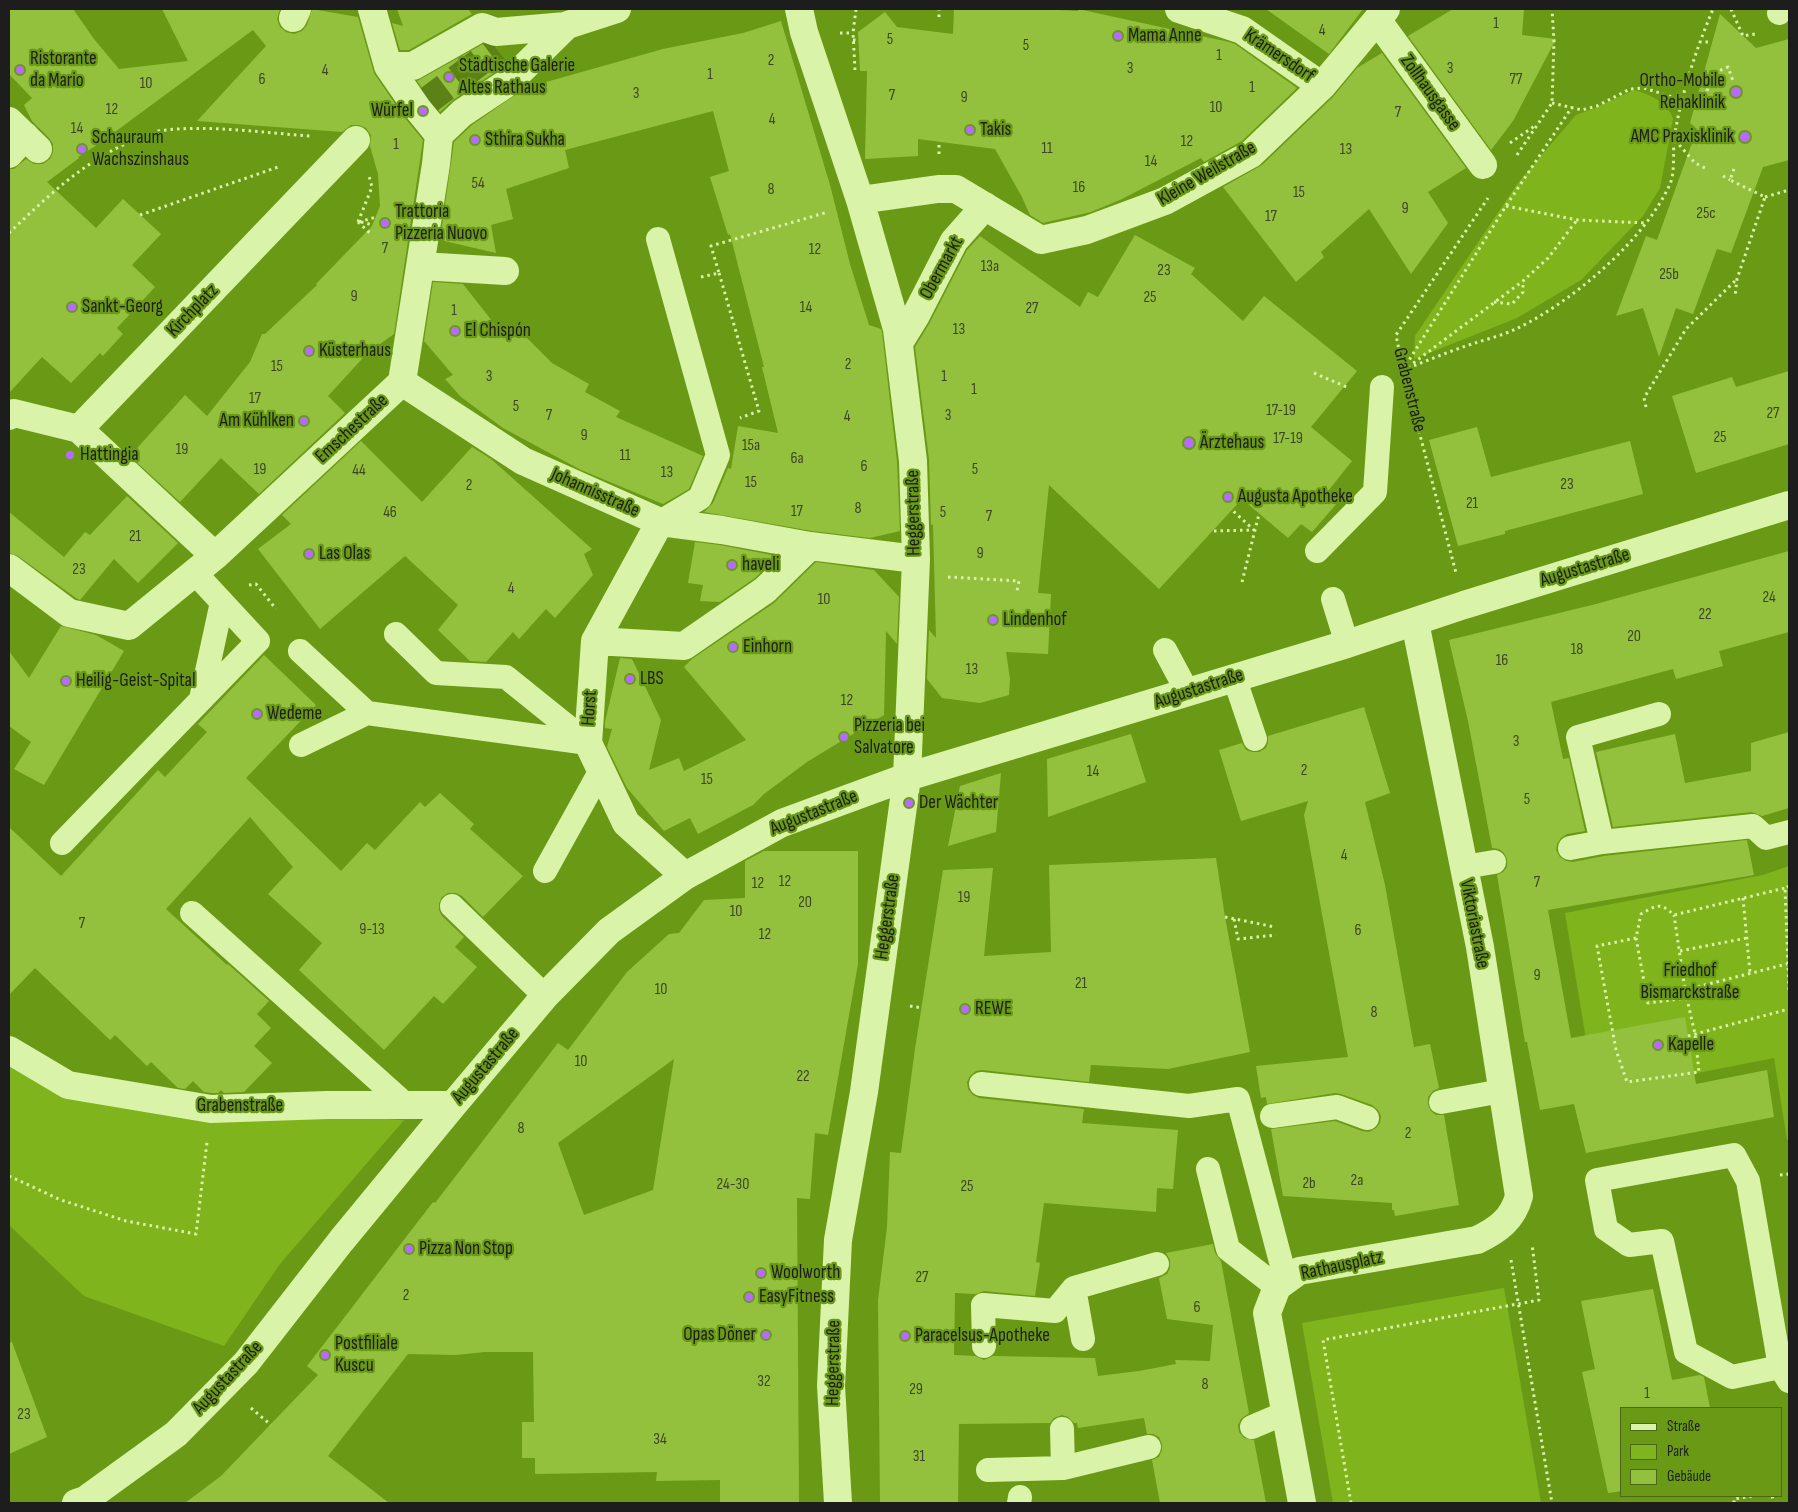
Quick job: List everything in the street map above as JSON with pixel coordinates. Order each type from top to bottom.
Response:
[{"type":"street","points":[[372,9],[388,66],[414,109],[439,135],[462,113],[510,81],[566,26]]},
{"type":"street","points":[[497,49],[617,9]]},
{"type":"street","name":"Obermarkt","points":[[800,9],[804,32],[860,200],[898,336]]},
{"type":"street","name":"Krämersdorf","points":[[1180,9],[1242,30],[1322,86]]},
{"type":"street","name":"Kleine Weilstraße","points":[[985,206],[1041,240],[1087,230],[1165,201],[1251,154],[1322,86],[1382,15]]},
{"type":"street","name":"Zollhausgasse","points":[[1382,15],[1483,165]]},
{"type":"street","points":[[388,66],[413,66],[482,27],[496,32],[566,26]]},
{"type":"street","name":"Emschestraße","points":[[9,568],[70,612],[129,626],[205,564],[402,382],[421,266],[439,135]]},
{"type":"street","name":"Kirchplatz","points":[[79,430],[356,140]]},
{"type":"street","points":[[860,200],[938,189],[956,189],[985,206]]},
{"type":"street","name":"Obermarkt","points":[[898,336],[915,317],[954,241],[985,206]]},
{"type":"street","points":[[421,266],[505,271]]},
{"type":"street","name":"Heggerstraße","points":[[838,1503],[831,1386],[838,1240],[864,1092],[908,777],[915,567],[913,461],[898,336]]},
{"type":"street","name":"Johannisstraße","points":[[402,382],[523,461],[660,522],[722,530],[915,567]]},
{"type":"street","points":[[9,416],[14,413],[79,430],[205,564]]},
{"type":"street","name":"Augustastraße","points":[[76,1503],[85,1500],[176,1434],[246,1363],[341,1241],[546,996],[609,931],[685,876],[782,823],[908,777],[1347,644],[1464,605],[1789,505]]},
{"type":"street","name":"Horst","points":[[660,522],[595,641],[588,743],[626,823],[685,876]]},
{"type":"street","points":[[595,641],[684,646],[766,590],[810,546]]},
{"type":"street","name":"Viktoriastraße","points":[[1415,622],[1480,948],[1519,1196],[1513,1212],[1504,1224]]},
{"type":"street","name":"Grabenstraße","points":[[9,1050],[68,1085],[212,1109],[327,1105],[453,1105]]},
{"type":"street","name":"Rathausplatz","points":[[1302,1503],[1267,1313],[1282,1284],[1299,1271],[1478,1240],[1504,1224]]},
{"type":"lane","points":[[658,239],[718,455],[700,498],[660,522]]},
{"type":"lane","points":[[1317,551],[1375,492],[1382,387]]},
{"type":"lane","points":[[62,843],[258,641],[222,602],[205,564]]},
{"type":"lane","points":[[1333,599],[1347,644]]},
{"type":"lane","points":[[201,699],[222,602]]},
{"type":"lane","points":[[396,634],[436,673],[506,677],[588,743]]},
{"type":"lane","points":[[1165,650],[1188,693]]},
{"type":"lane","points":[[300,651],[367,713]]},
{"type":"lane","points":[[1241,675],[1262,738]]},
{"type":"lane","points":[[300,745],[367,713],[588,743]]},
{"type":"lane","points":[[1602,842],[1578,737],[1659,714]]},
{"type":"lane","points":[[545,871],[601,770]]},
{"type":"lane","points":[[1570,848],[1602,842],[1754,826],[1766,838],[1789,832]]},
{"type":"lane","points":[[1464,866],[1494,862]]},
{"type":"lane","points":[[452,906],[546,996]]},
{"type":"lane","points":[[192,913],[406,1105]]},
{"type":"lane","points":[[981,1084],[1189,1106],[1238,1099],[1282,1284]]},
{"type":"lane","points":[[1441,1102],[1502,1091]]},
{"type":"lane","points":[[1272,1116],[1337,1107],[1367,1118]]},
{"type":"lane","points":[[1734,1155],[1748,1181],[1784,1374],[1732,1377],[1686,1352],[1662,1241],[1629,1246],[1606,1229],[1597,1180],[1734,1155]]},
{"type":"lane","points":[[1208,1170],[1228,1249],[1282,1284]]},
{"type":"lane","points":[[984,1346],[983,1305],[1056,1311],[1074,1288],[1157,1264]]},
{"type":"lane","points":[[1074,1288],[1083,1339]]},
{"type":"lane","points":[[1252,1428],[1285,1413]]},
{"type":"lane","points":[[1062,1430],[1063,1468]]},
{"type":"lane","points":[[988,1470],[1063,1468],[1149,1447]]},
{"type":"path","points":[[855,77],[853,40],[856,9]]},
{"type":"path","points":[[939,9],[939,17]]},
{"type":"path","points":[[1516,156],[1552,103],[1554,41],[1552,9]]},
{"type":"path","points":[[1403,370],[1517,329],[1551,310],[1595,278],[1647,223],[1671,183],[1674,140],[1682,100],[1699,42],[1713,9]]},
{"type":"path","points":[[1731,9],[1744,36]]},
{"type":"path","points":[[853,40],[859,40]]},
{"type":"path","points":[[1699,42],[1712,42]]},
{"type":"path","points":[[1702,103],[1714,73],[1728,67],[1733,81]]},
{"type":"path","points":[[1552,103],[1582,110],[1597,106],[1630,89],[1644,88],[1682,100]]},
{"type":"path","points":[[1403,370],[1506,206],[1572,107]]},
{"type":"path","points":[[1507,145],[1538,123]]},
{"type":"path","points":[[261,126],[261,133]]},
{"type":"path","points":[[9,233],[67,179],[95,159],[126,143],[156,132],[189,128],[356,140]]},
{"type":"path","points":[[1674,140],[1695,164],[1707,169]]},
{"type":"path","points":[[140,215],[281,166]]},
{"type":"path","points":[[358,222],[372,187],[367,170]]},
{"type":"path","points":[[1730,180],[1734,170]]},
{"type":"path","points":[[1723,176],[1765,197],[1789,190]]},
{"type":"path","name":"Grabenstraße","points":[[1403,370],[1396,335],[1489,196]]},
{"type":"path","points":[[1735,297],[1737,279],[1765,197]]},
{"type":"path","points":[[710,427],[760,411],[711,246],[840,208],[860,200]]},
{"type":"path","points":[[1506,206],[1578,220],[1647,223]]},
{"type":"path","points":[[358,222],[376,217]]},
{"type":"path","points":[[1403,370],[1523,281],[1548,258],[1578,220]]},
{"type":"path","points":[[358,222],[373,225]]},
{"type":"path","points":[[358,222],[372,235]]},
{"type":"path","points":[[671,282],[719,274]]},
{"type":"path","points":[[1646,407],[1644,398],[1686,329],[1737,279]]},
{"type":"path","points":[[1494,302],[1512,304],[1523,292],[1523,281]]},
{"type":"path","points":[[1314,373],[1358,391]]},
{"type":"path","name":"Grabenstraße","points":[[1413,408],[1464,605]]},
{"type":"path","points":[[1232,510],[1254,530]]},
{"type":"path","points":[[1242,582],[1259,514]]},
{"type":"path","points":[[1214,531],[1254,530]]},
{"type":"path","points":[[915,567],[1019,581],[1017,591]]},
{"type":"path","points":[[1674,915],[1787,887],[1789,991]]},
{"type":"path","points":[[1743,898],[1750,974]]},
{"type":"path","points":[[1636,938],[1598,946],[1616,1050],[1627,1082],[1699,1072],[1695,1034],[1688,998],[1685,990],[1674,915],[1665,907],[1656,906],[1641,914],[1636,938],[1648,1003],[1688,998]]},
{"type":"path","points":[[1225,917],[1275,927]]},
{"type":"path","points":[[1234,919],[1238,939],[1276,935]]},
{"type":"path","points":[[1680,951],[1746,938]]},
{"type":"path","points":[[1685,990],[1787,964]]},
{"type":"path","points":[[1688,1036],[1789,1009]]},
{"type":"path","points":[[9,1176],[61,1200],[126,1221],[196,1234],[212,1109]]},
{"type":"path","points":[[1504,1224],[1552,1503]]},
{"type":"path","points":[[1351,1503],[1323,1340],[1539,1300],[1531,1238]]},
{"type":"green space","points":[[1634,90],[1658,100],[1671,113],[1673,119],[1660,188],[1643,216],[1581,280],[1517,318],[1414,359],[1415,336],[1518,183],[1576,115]]},
{"type":"green space","name":"Friedhof Bismarckstraße","points":[[1789,866],[1789,1139],[1787,1140],[1774,1058],[1595,1093],[1565,913],[1763,875]]},
{"type":"green space","points":[[9,1064],[302,1115],[404,1120],[280,1264],[224,1346],[84,1296],[9,1225]]},
{"type":"green space","points":[[1504,1288],[1541,1503],[1333,1503],[1302,1323]]},
{"type":"building","points":[[9,9],[73,9],[94,39],[119,69],[188,61],[162,9],[280,9],[277,19],[280,27],[286,32],[294,34],[302,31],[307,25],[312,9],[358,17],[374,73],[404,117],[423,140],[394,334],[372,348],[328,396],[345,413],[259,494],[221,458],[180,502],[130,456],[185,395],[207,416],[250,362],[262,334],[265,334],[317,285],[372,226],[380,206],[378,174],[370,146],[371,135],[366,128],[359,125],[351,125],[342,132],[197,121],[266,46],[253,30],[100,143],[78,157],[47,182],[96,228],[123,199],[161,234],[132,265],[155,287],[117,328],[123,334],[103,356],[100,353],[71,383],[42,357],[9,393],[9,169],[14,169],[26,159],[34,164],[43,164],[50,159],[53,152],[53,144],[32,121],[24,105],[32,98],[9,74]]},
{"type":"building","points":[[397,9],[468,9],[472,14],[409,50],[400,50],[392,23],[403,26]]},
{"type":"building","points":[[954,9],[1078,11],[1078,9],[1229,42],[1235,44],[1297,88],[1242,141],[1204,162],[1201,158],[1122,199],[1091,212],[1043,223],[1030,215],[995,149],[918,139],[918,156],[865,159],[867,71],[860,71],[858,32],[885,12],[897,27],[953,34]]},
{"type":"building","points":[[1266,9],[1363,9],[1329,54]]},
{"type":"building","points":[[1453,9],[1524,9],[1522,35],[1556,39],[1513,121],[1491,150],[1408,36]]},
{"type":"building","points":[[1720,14],[1756,48],[1789,39],[1789,160],[1763,167],[1731,253],[1717,249],[1693,314],[1676,308],[1659,357],[1643,308],[1616,316],[1646,236],[1657,240],[1697,129],[1690,123]]},
{"type":"building","points":[[781,21],[869,325],[881,329],[882,332],[897,462],[900,531],[870,538],[812,531],[704,512],[713,503],[728,468],[731,469],[738,426],[778,433],[762,367],[764,367],[730,234],[728,235],[710,177],[729,171],[713,111],[565,150],[569,168],[506,189],[513,219],[491,225],[496,253],[440,240],[454,142],[472,125],[525,88],[663,49],[743,33]]},
{"type":"building","points":[[483,44],[496,47],[506,63],[453,100],[440,112],[417,81]]},
{"type":"building","points":[[1382,53],[1466,168],[1428,192],[1448,223],[1411,274],[1369,209],[1321,252],[1324,257],[1296,282],[1223,187],[1262,165],[1333,97],[1357,68]]},
{"type":"building","points":[[1135,235],[1195,268],[1191,274],[1243,321],[1264,296],[1357,371],[1311,427],[1352,461],[1328,491],[1339,501],[1312,532],[1301,524],[1288,538],[1242,499],[1159,589],[1049,485],[1038,593],[1051,594],[1048,654],[1006,652],[1010,679],[1009,695],[980,703],[942,698],[927,679],[929,630],[936,638],[933,524],[931,525],[929,459],[915,347],[967,250],[980,236],[1080,307],[1088,292],[1098,297]]},
{"type":"building","points":[[433,282],[463,284],[507,340],[521,332],[552,363],[589,384],[585,392],[620,411],[616,417],[703,456],[689,489],[663,504],[581,470],[503,428],[461,397],[445,379],[453,375],[424,341]]},
{"type":"building","points":[[1789,371],[1789,444],[1696,473],[1672,396],[1732,377],[1736,387]]},
{"type":"building","points":[[1477,427],[1491,477],[1630,441],[1643,494],[1505,531],[1505,534],[1458,546],[1429,440]]},
{"type":"building","points":[[361,441],[422,502],[472,447],[491,459],[592,549],[584,554],[593,575],[555,618],[546,609],[519,639],[513,632],[486,662],[470,661],[438,630],[458,605],[405,556],[320,629],[258,549],[291,524],[282,515]]},
{"type":"building","points":[[127,496],[178,543],[138,583],[114,559],[80,600],[18,556],[9,553],[9,512],[64,557],[85,532],[90,535]]},
{"type":"building","points":[[695,542],[777,556],[755,578],[720,602],[700,601],[703,585],[688,583]]},
{"type":"building","points":[[1789,551],[1789,632],[1719,651],[1723,666],[1676,679],[1673,669],[1551,702],[1563,759],[1569,758],[1585,831],[1567,834],[1561,838],[1556,850],[1560,857],[1566,861],[1573,862],[1604,856],[1747,840],[1754,875],[1548,910],[1571,1038],[1685,1017],[1696,1084],[1767,1070],[1774,1117],[1586,1153],[1574,1104],[1540,1110],[1527,1042],[1525,1042],[1497,875],[1507,867],[1507,859],[1499,849],[1492,848],[1468,721],[1449,640],[1596,604]]},
{"type":"building","points":[[816,562],[874,570],[899,597],[897,644],[886,631],[884,715],[807,762],[764,794],[753,805],[698,834],[690,818],[664,831],[627,788],[607,747],[612,729],[605,728],[605,722],[620,658],[632,659],[661,720],[649,770],[679,758],[684,771],[746,740],[684,667],[692,659],[774,603]]},
{"type":"building","name":"Heilig-Geist-Spital","points":[[61,626],[96,635],[124,651],[44,785],[14,769],[31,742],[9,726],[9,651],[29,678]]},
{"type":"building","points":[[264,655],[316,705],[246,778],[341,871],[367,843],[375,850],[420,802],[425,807],[440,793],[474,824],[470,829],[523,876],[483,917],[462,896],[456,893],[448,893],[442,897],[439,903],[439,910],[442,916],[464,937],[455,947],[477,967],[443,1004],[434,996],[384,1050],[299,970],[322,943],[268,894],[293,867],[250,817],[166,909],[269,1001],[257,1014],[271,1028],[254,1046],[272,1063],[244,1092],[224,1093],[221,1090],[218,1093],[204,1092],[193,1081],[185,1089],[178,1088],[151,1062],[147,1066],[115,1035],[110,1040],[35,968],[9,995],[9,827],[61,876],[158,770],[165,777],[207,732],[198,724]]},
{"type":"building","points":[[1364,707],[1390,793],[1365,802],[1385,885],[1414,1047],[1430,1044],[1439,1088],[1428,1097],[1428,1105],[1436,1115],[1444,1115],[1459,1205],[1395,1216],[1394,1210],[1392,1210],[1392,1203],[1283,1196],[1271,1129],[1335,1121],[1369,1132],[1380,1123],[1381,1116],[1372,1105],[1335,1093],[1267,1104],[1266,1097],[1261,1098],[1256,1066],[1348,1057],[1304,815],[1308,801],[1241,821],[1219,750],[1242,743],[1246,750],[1259,752],[1266,748],[1268,736]]},
{"type":"building","points":[[1789,732],[1789,808],[1762,816],[1752,812],[1613,827],[1596,752],[1675,734],[1685,783],[1751,771],[1751,743]]},
{"type":"building","points":[[1131,734],[1146,782],[1048,817],[1047,759]]},
{"type":"building","points":[[1001,773],[996,832],[948,846],[960,786]]},
{"type":"building","points":[[764,851],[858,851],[858,964],[828,1135],[815,1133],[810,1199],[797,1198],[799,1503],[720,1503],[720,1480],[656,1481],[657,1472],[535,1474],[535,1458],[522,1458],[522,1422],[534,1422],[533,1352],[485,1352],[456,1355],[408,1354],[328,1456],[389,1503],[185,1503],[221,1476],[318,1375],[307,1366],[558,1043],[568,1050],[627,972],[669,934],[679,933],[704,900],[745,898],[745,861]],"holes":[[[674,1059],[653,1190],[584,1215],[558,1143]]]},
{"type":"building","points":[[1216,858],[1250,1052],[1168,1069],[1091,1065],[1089,1082],[982,1070],[976,1071],[970,1076],[967,1082],[968,1089],[979,1098],[1084,1109],[1082,1123],[1178,1130],[1173,1189],[1157,1188],[1156,1212],[1044,1203],[1036,1262],[1040,1263],[1035,1296],[984,1291],[976,1294],[955,1293],[954,1355],[975,1356],[984,1360],[993,1356],[1095,1358],[1098,1376],[1176,1364],[1175,1360],[1210,1361],[1213,1325],[1167,1319],[1159,1278],[1167,1274],[1170,1268],[1170,1260],[1166,1253],[1213,1244],[1215,1253],[1221,1261],[1249,1413],[1241,1419],[1238,1425],[1239,1432],[1244,1438],[1254,1440],[1266,1503],[1160,1503],[1152,1460],[1159,1457],[1162,1444],[1159,1437],[1147,1434],[1144,1418],[1078,1428],[1077,1423],[1062,1415],[1054,1418],[1050,1423],[959,1424],[958,1503],[880,1503],[878,1300],[887,1227],[890,1152],[901,1153],[943,870],[993,868],[984,956],[1051,952],[1049,865]]},
{"type":"building","points":[[1653,1289],[1672,1380],[1700,1375],[1704,1377],[1710,1407],[1620,1407],[1620,1491],[1608,1493],[1582,1372],[1595,1369],[1581,1301]]},
{"type":"building","points":[[12,1342],[47,1437],[9,1454],[9,1343]]},
{"type":"tunnel","points":[[423,104],[497,49]]},
{"type":"place","name":"Mama Anne","points":[[1118,36]]},
{"type":"place","name":"Ristorante da Mario","points":[[20,70]]},
{"type":"place","name":"Städtische Galerie Altes Rathaus","points":[[449,77]]},
{"type":"place","name":"Ortho-Mobile Rehaklinik","points":[[1736,92]]},
{"type":"place","name":"Würfel","points":[[423,111]]},
{"type":"place","name":"Takis","points":[[970,130]]},
{"type":"place","name":"AMC Praxisklinik","points":[[1745,137]]},
{"type":"place","name":"Sthira Sukha","points":[[475,140]]},
{"type":"place","name":"Schauraum Wachszinshaus","points":[[82,149]]},
{"type":"place","name":"Trattoria Pizzeria Nuovo","points":[[385,223]]},
{"type":"place","name":"Sankt-Georg","points":[[72,307]]},
{"type":"place","name":"El Chispón","points":[[455,331]]},
{"type":"place","name":"Küsterhaus","points":[[309,351]]},
{"type":"place","name":"Am Kühlken","points":[[304,421]]},
{"type":"place","name":"Ärztehaus","points":[[1189,443]]},
{"type":"place","name":"Hattingia","points":[[70,455]]},
{"type":"place","name":"Augusta Apotheke","points":[[1228,497]]},
{"type":"place","name":"Las Olas","points":[[309,554]]},
{"type":"place","name":"haveli","points":[[732,565]]},
{"type":"place","name":"Lindenhof","points":[[993,620]]},
{"type":"place","name":"Einhorn","points":[[733,647]]},
{"type":"place","name":"LBS","points":[[630,679]]},
{"type":"place","name":"Heilig-Geist-Spital","points":[[66,681]]},
{"type":"place","name":"Wedeme","points":[[257,714]]},
{"type":"place","name":"Pizzeria bei Salvatore","points":[[844,737]]},
{"type":"place","name":"Der Wächter","points":[[909,803]]},
{"type":"place","name":"REWE","points":[[965,1009]]},
{"type":"place","name":"Kapelle","points":[[1658,1045]]},
{"type":"place","name":"Pizza Non Stop","points":[[409,1249]]},
{"type":"place","name":"Woolworth","points":[[761,1273]]},
{"type":"place","name":"EasyFitness","points":[[749,1297]]},
{"type":"place","name":"Opas Döner","points":[[766,1335]]},
{"type":"place","name":"Paracelsus-Apotheke","points":[[905,1336]]},
{"type":"place","name":"Postfiliale Kuscu","points":[[325,1355]]}]
